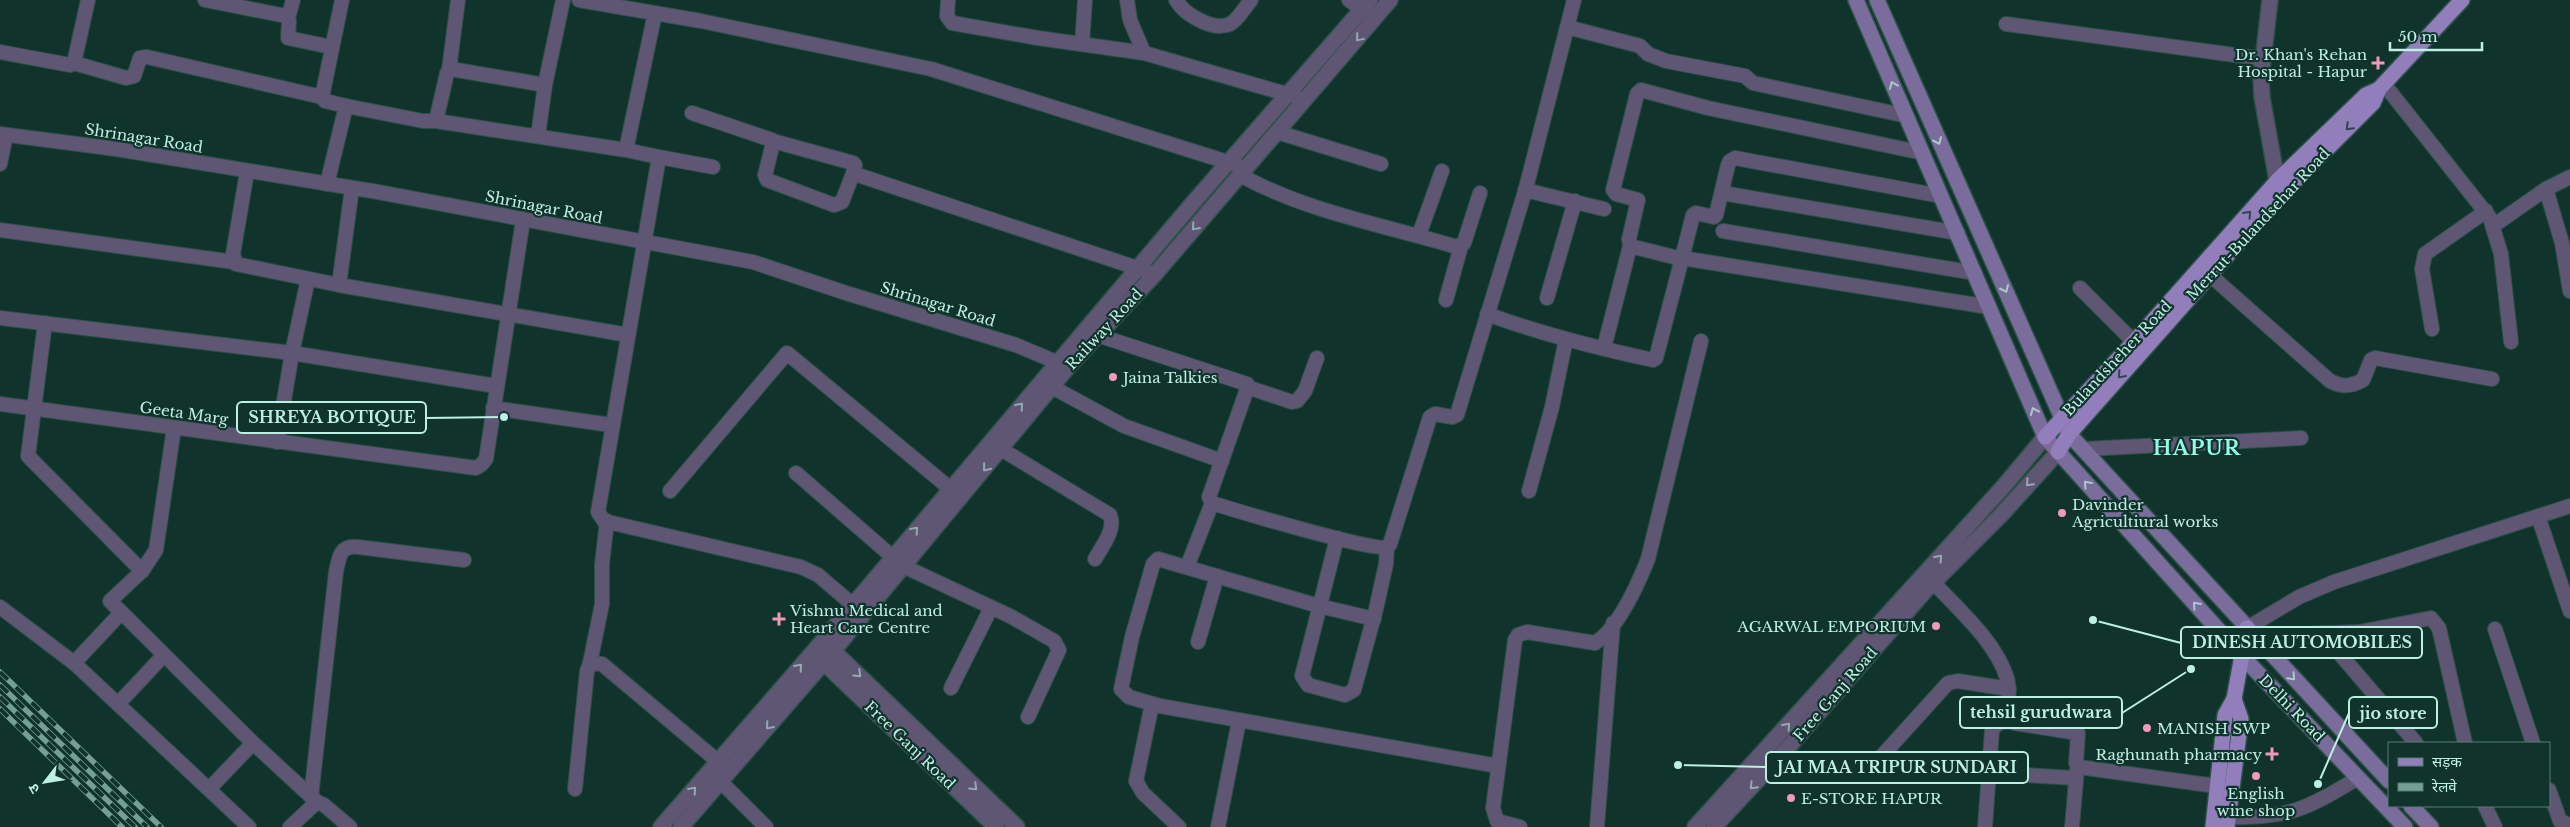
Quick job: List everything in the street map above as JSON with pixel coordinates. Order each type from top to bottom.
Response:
[{"type":"main road","name":"Delhi Road","points":[[1856,0],[2045,437],[2240,654],[2405,827]]},
{"type":"main road","points":[[1877,0],[2069,434]]},
{"type":"main road","name":"Merrut-Bulandsehar Road","points":[[2058,452],[2069,434],[2280,196],[2374,103],[2382,87],[2462,0]]},
{"type":"main road","name":"Bulandsheher Road","points":[[2045,437],[2134,342],[2278,180],[2366,95],[2382,87]]},
{"type":"main road","name":"Delhi Road","points":[[2069,434],[2388,780]]},
{"type":"main road","points":[[2152,556],[2166,540]]},
{"type":"main road","points":[[2212,827],[2225,715],[2234,699],[2240,654],[2247,628]]},
{"type":"main road","points":[[2228,822],[2241,719],[2234,699]]},
{"type":"main road","points":[[2413,807],[2431,827]]},
{"type":"street","points":[[74,63],[88,0]]},
{"type":"street","points":[[205,0],[288,18]]},
{"type":"street","points":[[293,0],[288,18],[288,38],[331,47]]},
{"type":"street","points":[[436,121],[449,70],[458,0]]},
{"type":"street","points":[[538,136],[545,85],[564,0]]},
{"type":"street","points":[[579,0],[656,13],[931,69],[1229,161],[1269,190],[1327,211],[1461,246]]},
{"type":"street","points":[[948,0],[947,16],[952,23],[1144,53],[1306,100]]},
{"type":"street","points":[[1082,44],[1085,0]]},
{"type":"street","points":[[1127,0],[1130,20],[1144,53]]},
{"type":"street","points":[[1176,0],[1188,14],[1220,25],[1234,22],[1250,0]]},
{"type":"street","points":[[1317,358],[1304,391],[1297,401],[1292,402],[1247,387],[1244,381],[1090,333],[1136,269],[1195,200],[1288,94],[1369,10],[1350,0]]},
{"type":"street","name":"Railway Road","points":[[823,651],[956,494],[1001,449],[1052,387],[1063,364],[1090,333],[1155,274],[1306,100],[1369,10],[1390,0]]},
{"type":"street","points":[[1337,538],[1318,606],[1302,679],[1308,685],[1345,695],[1354,690],[1374,619],[1386,564],[1387,547],[1390,544],[1430,417],[1435,414],[1452,417],[1457,415],[1526,190],[1574,0]]},
{"type":"street","points":[[2270,0],[2262,97],[2280,196]]},
{"type":"street","points":[[338,1],[322,96],[325,101],[423,121],[436,121],[538,136],[626,150],[713,167]]},
{"type":"street","points":[[626,150],[656,13]]},
{"type":"street","points":[[2006,24],[2264,59]]},
{"type":"street","points":[[1567,27],[1640,46],[1648,54],[1666,61],[1745,76],[1753,83],[1906,116]]},
{"type":"street","points":[[0,52],[70,64],[74,63],[126,78],[134,76],[140,58],[147,57],[322,96]]},
{"type":"street","points":[[449,70],[545,85]]},
{"type":"street","points":[[2382,87],[2486,211],[2493,226],[2501,254],[2511,342]]},
{"type":"street","points":[[1604,348],[1630,246],[1629,239],[1638,200],[1616,194],[1614,190],[1637,94],[1641,90],[1708,108],[1923,153]]},
{"type":"street","points":[[327,184],[346,106]]},
{"type":"street","points":[[692,113],[773,141],[853,163],[855,165],[853,174],[842,202],[838,206],[769,181],[765,175],[773,141]]},
{"type":"street","points":[[1278,132],[1381,164]]},
{"type":"street","points":[[0,164],[3,135]]},
{"type":"street","name":"Shrinagar Road","points":[[3,135],[116,149],[352,188],[753,262],[846,293],[967,328],[1063,364]]},
{"type":"street","points":[[659,157],[612,425],[598,512],[600,518],[801,567],[818,575],[852,604]]},
{"type":"street","points":[[1487,314],[1533,332],[1655,359],[1693,215],[1696,213],[1714,217],[1728,165],[1735,158],[1942,196]]},
{"type":"street","points":[[1419,236],[1442,171]]},
{"type":"street","points":[[234,262],[247,172]]},
{"type":"street","points":[[853,174],[1155,274]]},
{"type":"street","points":[[2493,226],[2546,190],[2570,177]]},
{"type":"street","points":[[339,285],[352,188]]},
{"type":"street","points":[[1526,190],[1604,209]]},
{"type":"street","points":[[2546,190],[2562,243],[2570,291]]},
{"type":"street","points":[[1446,300],[1461,246],[1480,193]]},
{"type":"street","points":[[1722,193],[1958,233]]},
{"type":"street","points":[[1195,200],[1209,211]]},
{"type":"street","points":[[1547,298],[1574,201]]},
{"type":"street","points":[[2432,329],[2422,269],[2425,254],[2486,211]]},
{"type":"street","points":[[524,220],[493,408],[612,425]]},
{"type":"street","points":[[0,230],[234,262],[240,265],[339,285],[628,335]]},
{"type":"street","points":[[1723,231],[1975,273]]},
{"type":"street","points":[[1630,246],[1681,260],[1989,307]]},
{"type":"street","points":[[2210,275],[2338,386],[2348,386],[2363,380],[2371,360],[2375,358],[2492,379]]},
{"type":"street","points":[[277,442],[292,353],[308,279]]},
{"type":"street","points":[[2080,288],[2134,342]]},
{"type":"street","points":[[0,318],[292,353],[496,386]]},
{"type":"street","points":[[45,323],[28,456],[142,571]]},
{"type":"street","points":[[1529,491],[1552,407],[1566,339]]},
{"type":"street","points":[[1520,827],[1498,821],[1494,816],[1493,808],[1515,640],[1518,635],[1528,632],[1591,643],[1598,641],[1614,622],[1633,593],[1648,559],[1701,340]]},
{"type":"street","points":[[670,491],[787,353],[956,494],[1063,364]]},
{"type":"street","points":[[1052,387],[1124,426],[1222,461]]},
{"type":"street","points":[[1247,387],[1208,498],[1212,503],[1337,538],[1379,548],[1387,547]]},
{"type":"street","name":"Geeta Marg","points":[[0,404],[467,468],[482,465],[486,459],[493,408]]},
{"type":"street","points":[[174,428],[156,550],[142,571],[110,601],[120,614],[253,743],[314,800],[324,805],[350,827]]},
{"type":"street","points":[[1695,827],[2004,486],[2045,437]]},
{"type":"street","points":[[2084,449],[2301,438]]},
{"type":"street","points":[[1001,449],[1110,515],[1113,521],[1112,528],[1095,559]]},
{"type":"street","name":"Free Ganj Road","points":[[1714,827],[1934,583],[2001,515],[2058,452]]},
{"type":"street","points":[[796,473],[897,562],[991,608],[1054,641],[1058,645],[1059,650],[1055,661],[1028,717]]},
{"type":"street","points":[[1187,567],[1212,503]]},
{"type":"street","points":[[2247,628],[2299,597],[2334,582],[2570,506]]},
{"type":"street","points":[[2538,516],[2570,611]]},
{"type":"street","points":[[575,789],[587,671],[602,604],[602,564],[607,521]]},
{"type":"street","points":[[290,827],[314,800],[336,572],[342,550],[346,547],[358,547],[464,560]]},
{"type":"street","points":[[1374,619],[1318,606],[1160,559],[1155,560],[1132,637],[1121,689],[1125,695],[1152,704],[1498,766]]},
{"type":"street","points":[[681,827],[725,777],[823,651],[852,604],[897,562]]},
{"type":"street","points":[[1198,642],[1217,576]]},
{"type":"street","points":[[1934,583],[1989,644],[2002,665],[2009,689],[2012,721]]},
{"type":"street","points":[[0,607],[74,663],[249,827]]},
{"type":"street","points":[[951,688],[991,608]]},
{"type":"street","points":[[74,663],[120,614]]},
{"type":"street","points":[[2274,657],[2304,634],[2359,632],[2426,619],[2435,621],[2439,628],[2466,742]]},
{"type":"street","points":[[1597,827],[1604,722],[1614,622]]},
{"type":"street","points":[[2495,629],[2533,742]]},
{"type":"street","points":[[2322,633],[2415,742]]},
{"type":"street","points":[[661,827],[718,761],[823,651]]},
{"type":"street","points":[[823,651],[1014,826]]},
{"type":"street","name":"Free Ganj Road","points":[[823,651],[996,827]]},
{"type":"street","points":[[118,704],[163,656]]},
{"type":"street","points":[[590,663],[602,664],[718,761],[725,777],[766,827]]},
{"type":"street","points":[[1881,757],[1948,683],[1958,681],[2009,689]]},
{"type":"street","points":[[1152,704],[1136,781],[1143,793],[1179,827]]},
{"type":"street","points":[[1218,827],[1239,721]]},
{"type":"street","points":[[1985,827],[1992,730],[1998,723],[2012,721],[2017,724],[2078,733],[2072,827]]},
{"type":"street","points":[[209,789],[253,743]]},
{"type":"street","points":[[1988,773],[2077,772],[2216,786]]},
{"type":"street","points":[[2228,822],[2297,811],[2322,800],[2358,778]]},
{"type":"street","points":[[2550,793],[2560,821],[2570,825]]},
{"type":"street","points":[[2485,807],[2495,827]]},
{"type":"railway","points":[[0,672],[161,827]]},
{"type":"railway","points":[[0,685],[147,827]]},
{"type":"railway","points":[[0,697],[135,827]]},
{"type":"railway","points":[[0,709],[122,827]]},
{"type":"place","name":"Dr. Khan's Rehan Hospital - Hapur","points":[[2378,63]]},
{"type":"place","name":"Jaina Talkies","points":[[1113,377]]},
{"type":"place","name":"SHREYA BOTIQUE","points":[[504,417]]},
{"type":"place","name":"Davinder Agricultiural works","points":[[2062,513]]},
{"type":"place","name":"Vishnu Medical and Heart Care Centre","points":[[779,619]]},
{"type":"place","name":"DINESH AUTOMOBILES","points":[[2093,620]]},
{"type":"place","name":"AGARWAL EMPORIUM","points":[[1936,626]]},
{"type":"place","name":"tehsil gurudwara","points":[[2191,669]]},
{"type":"place","name":"MANISH SWP","points":[[2147,728]]},
{"type":"place","name":"Raghunath pharmacy","points":[[2272,754]]},
{"type":"place","name":"JAI MAA TRIPUR SUNDARI","points":[[1678,765]]},
{"type":"place","name":"English wine shop","points":[[2256,776]]},
{"type":"place","name":"jio store","points":[[2318,784]]},
{"type":"place","name":"E-STORE HAPUR","points":[[1791,798]]},
{"type":"district","name":"HAPUR","points":[[2197,448]]}]
